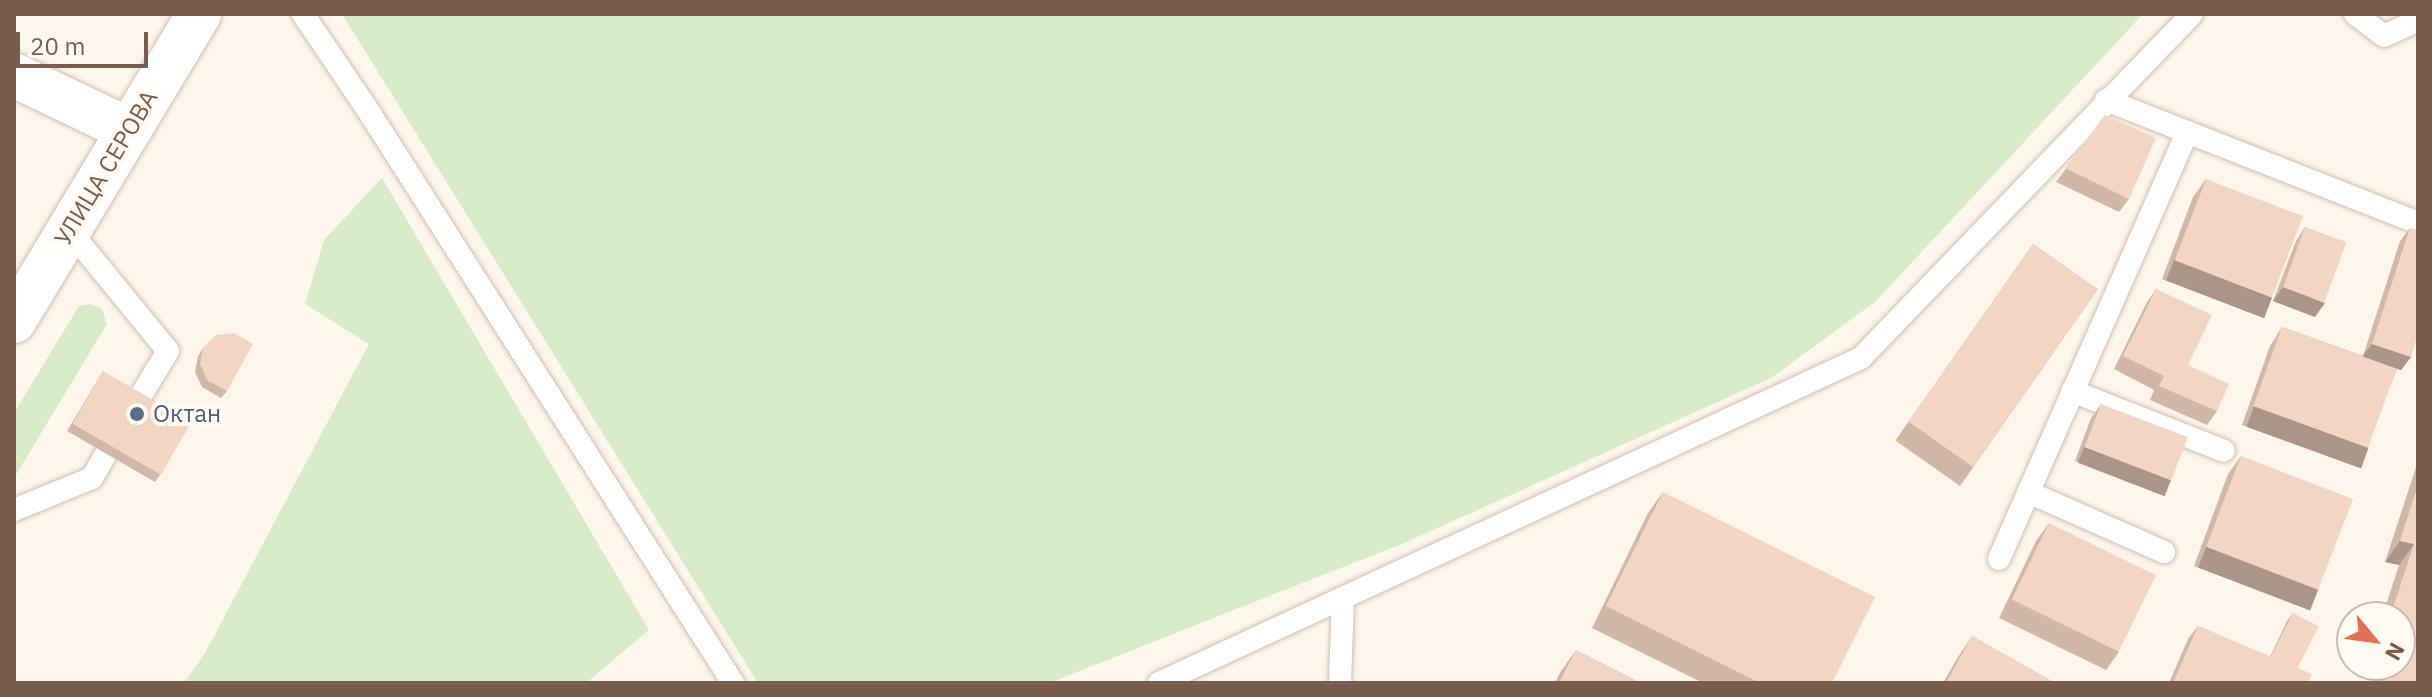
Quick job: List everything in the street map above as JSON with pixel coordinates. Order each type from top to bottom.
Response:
[{"type":"street","name":"УЛИЦА СЕРОВА","points":[[14,321],[199,14]]},
{"type":"street","points":[[14,75],[129,130]]},
{"type":"lane","points":[[303,14],[371,115],[733,683]]},
{"type":"lane","points":[[1159,683],[1861,358],[2192,14]]},
{"type":"lane","points":[[2355,14],[2384,36],[2418,20]]},
{"type":"lane","points":[[2106,100],[2418,223]]},
{"type":"lane","points":[[1999,559],[2187,132]]},
{"type":"lane","points":[[69,230],[168,351],[137,402]]},
{"type":"lane","points":[[2072,391],[2224,451]]},
{"type":"lane","points":[[14,510],[92,478],[106,454]]},
{"type":"lane","points":[[2028,492],[2164,552]]},
{"type":"lane","points":[[1340,683],[1343,598]]},
{"type":"green space","points":[[342,14],[2143,14],[1875,302],[1771,378],[1404,543],[1049,683],[758,683]]},
{"type":"green space","points":[[382,178],[649,630],[586,683],[184,683],[205,653],[369,344],[305,304],[324,240]]},
{"type":"green space","points":[[91,304],[102,309],[107,324],[14,478],[14,413],[79,306]]},
{"type":"building","points":[[2105,115],[2156,138],[2129,199],[2065,168]]},
{"type":"building","points":[[2206,179],[2303,216],[2272,297],[2175,260]]},
{"type":"building","points":[[2305,227],[2346,242],[2324,302],[2283,287]]},
{"type":"building","points":[[2410,228],[2418,230],[2418,334],[2411,357],[2372,344]]},
{"type":"building","points":[[2033,244],[2098,289],[1973,467],[1909,422]]},
{"type":"building","points":[[2156,289],[2212,315],[2188,365],[2229,384],[2217,411],[2159,386],[2164,376],[2123,356]]},
{"type":"building","points":[[2282,327],[2397,369],[2368,448],[2253,406]]},
{"type":"building","points":[[234,333],[253,344],[227,391],[207,380],[200,364],[203,348],[216,335]]},
{"type":"building","points":[[103,371],[191,422],[161,475],[72,424]]},
{"type":"building","points":[[2101,404],[2188,437],[2171,480],[2085,447]]},
{"type":"building","points":[[2241,456],[2353,499],[2318,590],[2206,547]]},
{"type":"building","points":[[2418,485],[2418,683],[2380,683],[2416,681],[2416,601],[2395,601],[2414,544],[2400,541]]},
{"type":"building","points":[[1663,492],[1875,597],[1832,683],[1760,683],[1606,606]]},
{"type":"building","points":[[2049,523],[2156,575],[2119,652],[2012,599]]},
{"type":"building","points":[[2293,613],[2319,626],[2297,670],[2271,657]]},
{"type":"building","points":[[2198,626],[2312,674],[2308,683],[2173,683]]},
{"type":"building","points":[[1972,636],[2055,683],[1946,683]]},
{"type":"building","points":[[1576,650],[1641,683],[1559,683]]},
{"type":"place","name":"Октан","points":[[137,414]]}]
